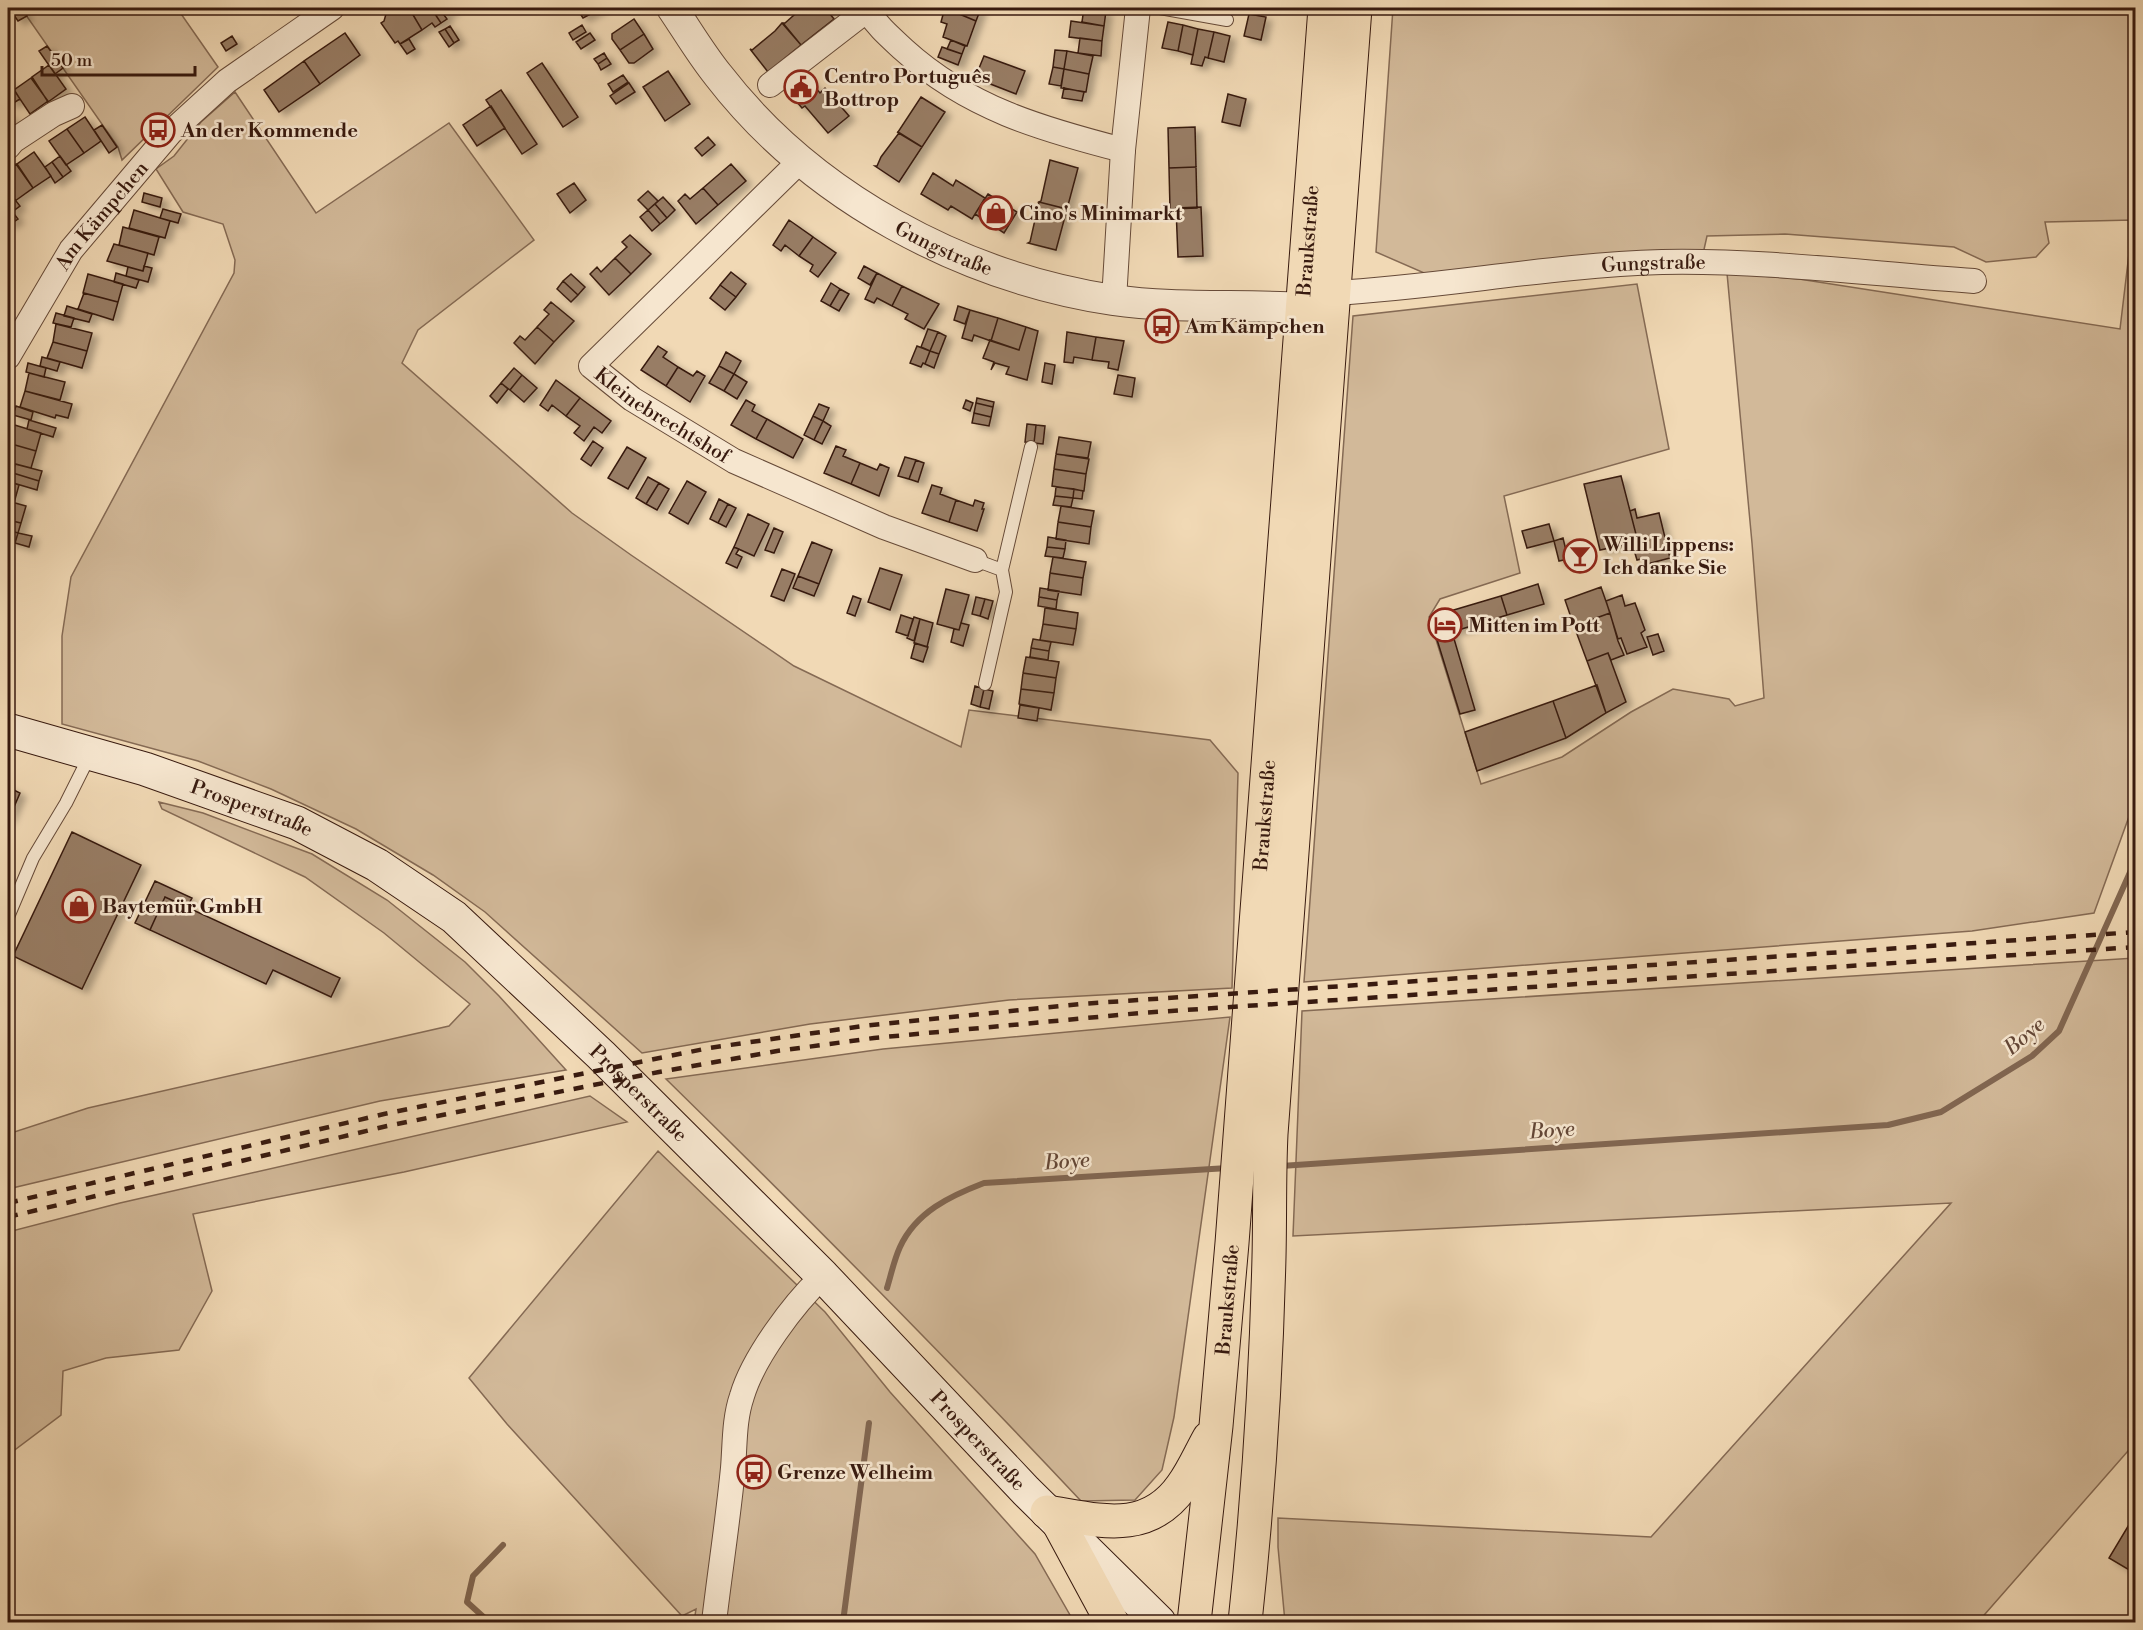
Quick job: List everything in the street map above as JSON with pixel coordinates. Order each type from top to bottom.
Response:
[{"type":"main road","name":"Braukstraße","points":[[1245,1623],[1263,1398],[1269,1256],[1268,1197],[1255,1133],[1303,308],[1325,8]]},
{"type":"main road","name":"Braukstraße","points":[[1194,1623],[1216,1426],[1236,1197],[1255,1133],[1333,292],[1355,8]]},
{"type":"main road","name":"Prosperstraße","points":[[8,730],[145,769],[297,823],[377,865],[454,917],[601,1055],[823,1276],[1053,1517],[1159,1623]]},
{"type":"main road","points":[[1053,1517],[1127,1522],[1146,1516],[1170,1500],[1182,1486],[1216,1426]]},
{"type":"main road","points":[[1053,1517],[1112,1623]]},
{"type":"main road","points":[[1250,1574],[1265,1623]]},
{"type":"street","name":"Am Kämpchen","points":[[8,357],[71,250],[170,133],[227,81],[331,8]]},
{"type":"street","name":"Gungstraße","points":[[672,8],[724,83],[771,134],[854,200],[923,240],[957,256],[1034,283],[1113,300],[1177,306],[1303,308]]},
{"type":"street","points":[[1113,300],[1123,150],[1138,8]]},
{"type":"street","points":[[770,85],[867,9],[876,24],[919,64],[965,95],[1033,125],[1123,150]]},
{"type":"street","points":[[8,147],[13,141],[54,114],[72,106]]},
{"type":"street","name":"Kleinebrechtshof","points":[[801,160],[591,366],[632,399],[734,460],[884,527],[975,560]]},
{"type":"street","name":"Gungstraße","points":[[1333,292],[1391,289],[1599,266],[1663,262],[1786,266],[1974,281]]},
{"type":"street","points":[[714,1623],[733,1468],[737,1414],[742,1396],[751,1372],[764,1350],[823,1276]]},
{"type":"lane","points":[[1160,8],[1227,20]]},
{"type":"lane","points":[[985,684],[1006,592],[1002,570],[1031,447]]},
{"type":"lane","points":[[975,560],[1002,570]]},
{"type":"lane","points":[[8,917],[33,858],[66,803],[91,754]]},
{"type":"shaded area","points":[[21,8],[177,8],[218,67],[122,160],[118,147]]},
{"type":"shaded area","points":[[1393,8],[2135,8],[2135,800],[2094,913],[1972,931],[1304,982],[1353,316],[1637,284],[1669,449],[1504,496],[1520,573],[1440,599],[1429,617],[1481,784],[1562,757],[1631,712],[1673,689],[1729,699],[1735,706],[1764,698],[1727,273],[1799,279],[2120,329],[2133,220],[2045,222],[2049,243],[2036,257],[1986,262],[1954,247],[1785,234],[1707,236],[1703,254],[1431,276],[1376,252]]},
{"type":"shaded area","points":[[235,92],[316,213],[449,123],[534,240],[418,330],[402,363],[572,513],[794,666],[961,747],[969,710],[1210,740],[1238,773],[1232,988],[1009,1000],[810,1024],[642,1053],[485,912],[433,875],[356,829],[271,789],[198,761],[62,724],[62,636],[71,577],[234,273],[235,260],[223,224],[183,212],[156,169],[174,156],[201,122]]},
{"type":"shaded area","points":[[159,802],[203,813],[312,854],[387,900],[465,962],[566,1070],[380,1101],[8,1189],[8,1134],[88,1108],[449,1026],[470,1004],[384,933],[305,877],[162,809]]},
{"type":"shaded area","points":[[2135,958],[2135,1443],[1978,1622],[1285,1622],[1278,1547],[1278,1518],[1651,1537],[1951,1203],[1293,1236],[1302,1011]]},
{"type":"shaded area","points":[[1230,1017],[1174,1417],[1162,1470],[1135,1500],[1081,1501],[876,1288],[666,1079],[883,1049]]},
{"type":"shaded area","points":[[590,1096],[627,1122],[404,1172],[193,1214],[212,1291],[179,1350],[106,1358],[63,1371],[61,1415],[8,1455],[8,1232],[120,1203]]},
{"type":"shaded area","points":[[658,1151],[825,1312],[890,1392],[1035,1554],[1074,1622],[694,1622],[696,1609],[682,1616],[507,1424],[469,1378]]},
{"type":"building","points":[[9,8],[21,8],[27,16],[18,21]]},
{"type":"building","points":[[399,8],[409,8],[422,30],[400,44],[398,41],[395,43],[381,23],[386,14]]},
{"type":"building","points":[[409,8],[431,8],[441,23],[435,27],[432,23],[422,30]]},
{"type":"building","points":[[431,8],[454,9],[444,15],[447,19],[441,23]]},
{"type":"building","points":[[602,8],[583,18],[577,9]]},
{"type":"building","points":[[802,8],[825,8],[834,19],[801,45],[783,23]]},
{"type":"building","points":[[953,8],[981,8],[976,21],[952,11]]},
{"type":"building","points":[[1084,8],[1106,11],[1104,26],[1082,22]]},
{"type":"building","points":[[944,11],[951,13],[952,11],[976,21],[967,46],[943,37],[947,24],[941,22]]},
{"type":"building","points":[[1249,14],[1266,17],[1261,40],[1244,36]]},
{"type":"building","points":[[634,19],[644,34],[620,50],[612,39],[612,34]]},
{"type":"building","points":[[1071,21],[1104,26],[1102,41],[1069,37]]},
{"type":"building","points":[[1168,22],[1183,25],[1178,51],[1162,48]]},
{"type":"building","points":[[782,23],[801,45],[768,72],[750,49],[752,50]]},
{"type":"building","points":[[582,25],[586,32],[573,40],[569,33]]},
{"type":"building","points":[[1183,25],[1198,29],[1193,55],[1178,51]]},
{"type":"building","points":[[450,26],[459,40],[454,43],[445,29]]},
{"type":"building","points":[[445,29],[454,43],[449,47],[439,32]]},
{"type":"building","points":[[1198,29],[1214,32],[1208,58],[1205,57],[1202,66],[1191,64]]},
{"type":"building","points":[[1214,32],[1230,36],[1224,62],[1208,58]]},
{"type":"building","points":[[345,33],[360,55],[320,84],[304,61]]},
{"type":"building","points":[[590,33],[595,40],[581,49],[576,42]]},
{"type":"building","points":[[644,34],[653,49],[634,63],[629,63],[620,50]]},
{"type":"building","points":[[232,36],[237,44],[226,51],[221,43]]},
{"type":"building","points":[[1080,38],[1102,41],[1101,56],[1078,53]]},
{"type":"building","points":[[409,39],[415,49],[407,54],[400,44]]},
{"type":"building","points":[[951,40],[965,46],[962,54],[947,49]]},
{"type":"building","points":[[47,46],[63,68],[55,74],[39,51]]},
{"type":"building","points":[[942,47],[962,54],[958,65],[938,57]]},
{"type":"building","points":[[1055,50],[1067,51],[1064,69],[1053,67]]},
{"type":"building","points":[[1067,51],[1093,56],[1089,74],[1064,69]]},
{"type":"building","points":[[604,53],[607,58],[598,64],[594,59]]},
{"type":"building","points":[[984,56],[1025,71],[1016,94],[975,78]]},
{"type":"building","points":[[607,58],[611,64],[601,70],[598,64]]},
{"type":"building","points":[[304,61],[320,84],[279,112],[264,90]]},
{"type":"building","points":[[542,63],[578,117],[563,127],[527,73]]},
{"type":"building","points":[[49,65],[66,89],[48,102],[32,77]]},
{"type":"building","points":[[1053,67],[1064,69],[1061,86],[1049,84]]},
{"type":"building","points":[[1064,69],[1089,74],[1086,92],[1061,88]]},
{"type":"building","points":[[668,71],[690,104],[665,121],[643,87]]},
{"type":"building","points":[[804,74],[820,93],[825,88],[849,116],[828,133],[805,106],[802,108],[786,89]]},
{"type":"building","points":[[623,75],[628,82],[613,92],[608,84]]},
{"type":"building","points":[[31,78],[48,101],[30,114],[14,90]]},
{"type":"building","points":[[8,80],[20,99],[12,104],[8,97]]},
{"type":"building","points":[[629,83],[635,92],[616,104],[610,96]]},
{"type":"building","points":[[1064,88],[1084,92],[1082,101],[1062,98]]},
{"type":"building","points":[[501,90],[537,144],[522,154],[486,100]]},
{"type":"building","points":[[1228,94],[1246,99],[1240,126],[1222,122]]},
{"type":"building","points":[[921,97],[945,112],[922,147],[898,132]]},
{"type":"building","points":[[491,106],[505,128],[477,146],[463,125]]},
{"type":"building","points":[[8,113],[15,125],[8,130]]},
{"type":"building","points":[[85,117],[101,141],[84,153],[67,129]]},
{"type":"building","points":[[102,125],[117,147],[109,153],[94,130]]},
{"type":"building","points":[[1195,127],[1196,167],[1169,168],[1168,128]]},
{"type":"building","points":[[67,129],[84,153],[66,165],[49,141]]},
{"type":"building","points":[[899,133],[922,147],[899,182],[875,166]]},
{"type":"building","points":[[708,137],[715,145],[702,156],[695,148]]},
{"type":"building","points":[[34,152],[51,176],[33,188],[17,164]]},
{"type":"building","points":[[60,156],[71,171],[63,177],[52,162]]},
{"type":"building","points":[[1050,160],[1078,168],[1067,209],[1039,202]]},
{"type":"building","points":[[52,162],[63,177],[55,183],[45,167]]},
{"type":"building","points":[[16,164],[33,188],[15,201],[8,189],[8,170]]},
{"type":"building","points":[[731,164],[746,181],[718,205],[703,188]]},
{"type":"building","points":[[1196,167],[1197,208],[1170,209],[1169,168]]},
{"type":"building","points":[[933,173],[953,186],[956,180],[985,198],[972,219],[951,206],[948,210],[921,194]]},
{"type":"building","points":[[574,183],[586,200],[570,213],[557,194]]},
{"type":"building","points":[[703,188],[718,205],[696,224],[678,201],[685,194],[690,199]]},
{"type":"building","points":[[648,191],[658,201],[648,210],[638,200]]},
{"type":"building","points":[[9,192],[20,206],[12,212],[8,206]]},
{"type":"building","points":[[144,193],[162,198],[160,207],[142,202]]},
{"type":"building","name":"Cino's Minimarkt","points":[[988,194],[1017,212],[1004,233],[975,214]]},
{"type":"building","points":[[663,197],[675,210],[667,218],[655,204]]},
{"type":"building","points":[[1039,202],[1067,209],[1056,250],[1028,243]]},
{"type":"building","points":[[655,204],[667,218],[660,224],[648,210]]},
{"type":"building","points":[[8,206],[18,219],[9,225],[8,223]]},
{"type":"building","points":[[1201,207],[1203,256],[1178,257],[1176,208]]},
{"type":"building","points":[[163,209],[181,214],[178,223],[160,218]]},
{"type":"building","points":[[134,210],[170,221],[165,238],[129,228]]},
{"type":"building","points":[[648,210],[660,224],[652,231],[640,217]]},
{"type":"building","points":[[789,220],[813,237],[799,256],[785,245],[781,251],[773,245]]},
{"type":"building","points":[[123,227],[159,237],[154,255],[119,245]]},
{"type":"building","points":[[630,235],[651,254],[631,274],[615,258],[627,247],[622,242]]},
{"type":"building","points":[[813,237],[836,253],[818,277],[810,271],[813,265],[799,256]]},
{"type":"building","points":[[114,244],[148,253],[143,271],[107,261]]},
{"type":"building","points":[[615,258],[631,274],[609,295],[590,274],[597,267],[601,272]]},
{"type":"building","points":[[144,266],[152,268],[148,282],[126,276],[128,267],[143,271]]},
{"type":"building","points":[[864,266],[877,273],[870,285],[858,278]]},
{"type":"building","points":[[731,272],[746,284],[736,297],[720,285]]},
{"type":"building","points":[[116,273],[139,280],[136,288],[114,282]]},
{"type":"building","points":[[877,273],[902,286],[892,306],[877,298],[874,303],[865,299]]},
{"type":"building","points":[[88,274],[123,284],[118,302],[83,293]]},
{"type":"building","points":[[571,274],[585,287],[578,295],[563,281]]},
{"type":"building","points":[[563,281],[578,295],[571,302],[557,289]]},
{"type":"building","points":[[831,283],[840,289],[830,306],[821,301]]},
{"type":"building","points":[[720,285],[736,297],[725,310],[710,298]]},
{"type":"building","points":[[902,286],[939,304],[924,329],[905,319],[908,314],[892,306]]},
{"type":"building","points":[[840,289],[849,294],[839,311],[830,306]]},
{"type":"building","points":[[84,293],[118,302],[113,320],[78,309]]},
{"type":"building","points":[[551,302],[574,321],[554,342],[537,327],[549,314],[544,310]]},
{"type":"building","points":[[67,306],[92,314],[89,322],[64,316]]},
{"type":"building","points":[[958,306],[970,310],[965,324],[954,320]]},
{"type":"building","points":[[970,310],[998,318],[991,341],[974,335],[972,341],[962,338]]},
{"type":"building","points":[[56,313],[74,318],[71,327],[53,323]]},
{"type":"building","points":[[998,318],[1026,327],[1019,350],[991,341]]},
{"type":"building","points":[[56,324],[92,333],[87,351],[53,342]]},
{"type":"building","points":[[537,327],[554,342],[535,364],[514,343],[520,336],[525,340]]},
{"type":"building","points":[[1026,327],[1038,331],[1027,380],[1006,374],[1009,367],[995,363],[991,370],[994,362],[983,358],[990,340],[1019,350]]},
{"type":"building","points":[[928,329],[938,332],[930,351],[921,347]]},
{"type":"building","points":[[938,332],[946,336],[939,354],[930,351]]},
{"type":"building","points":[[1067,332],[1096,337],[1092,360],[1074,357],[1073,363],[1064,362]]},
{"type":"building","points":[[1096,337],[1124,341],[1118,370],[1108,368],[1109,362],[1092,360]]},
{"type":"building","points":[[53,342],[87,351],[82,368],[47,358]]},
{"type":"building","points":[[658,346],[667,352],[663,357],[678,367],[666,386],[641,370]]},
{"type":"building","points":[[917,346],[930,351],[925,364],[923,363],[921,367],[910,363]]},
{"type":"building","points":[[930,351],[939,354],[934,368],[925,364]]},
{"type":"building","points":[[726,352],[741,361],[734,374],[719,366]]},
{"type":"building","points":[[42,357],[60,362],[57,371],[40,366]]},
{"type":"building","points":[[28,363],[46,368],[44,377],[26,372]]},
{"type":"building","points":[[1045,363],[1055,365],[1052,384],[1042,382]]},
{"type":"building","points":[[719,366],[734,374],[724,391],[709,383]]},
{"type":"building","points":[[678,367],[693,376],[697,371],[705,376],[690,402],[666,386]]},
{"type":"building","points":[[514,368],[522,375],[510,390],[501,383]]},
{"type":"building","points":[[29,373],[65,382],[60,400],[25,391]]},
{"type":"building","points":[[734,374],[747,382],[737,399],[724,391]]},
{"type":"building","points":[[522,375],[537,388],[524,402],[510,390]]},
{"type":"building","points":[[1118,375],[1135,378],[1132,397],[1114,394]]},
{"type":"building","points":[[556,380],[580,398],[566,416],[552,405],[548,411],[540,405]]},
{"type":"building","points":[[501,383],[508,389],[497,403],[490,396]]},
{"type":"building","points":[[25,391],[72,404],[68,418],[56,415],[55,418],[20,407]]},
{"type":"building","points":[[580,398],[611,421],[602,433],[594,427],[584,441],[574,433],[580,426],[566,416]]},
{"type":"building","points":[[977,398],[994,402],[993,407],[976,403]]},
{"type":"building","points":[[746,400],[755,405],[752,411],[767,419],[756,439],[731,425]]},
{"type":"building","points":[[966,400],[973,403],[970,411],[963,408]]},
{"type":"building","points":[[976,403],[993,407],[991,417],[974,413]]},
{"type":"building","points":[[819,404],[829,408],[823,421],[813,416]]},
{"type":"building","points":[[16,406],[33,412],[31,420],[13,415]]},
{"type":"building","points":[[974,413],[991,417],[989,426],[972,423]]},
{"type":"building","points":[[813,416],[823,421],[814,440],[804,435]]},
{"type":"building","points":[[767,419],[803,439],[793,458],[756,439]]},
{"type":"building","points":[[29,420],[56,428],[53,437],[27,429]]},
{"type":"building","points":[[823,421],[831,426],[822,444],[814,440]]},
{"type":"building","points":[[8,423],[41,433],[36,451],[8,443]]},
{"type":"building","points":[[1027,424],[1036,425],[1034,443],[1025,442]]},
{"type":"building","points":[[1036,425],[1045,426],[1043,444],[1034,443]]},
{"type":"building","points":[[1059,437],[1091,442],[1088,458],[1056,454]]},
{"type":"building","points":[[593,441],[603,448],[591,466],[581,459]]},
{"type":"building","points":[[8,443],[36,451],[31,468],[8,462]]},
{"type":"building","points":[[836,446],[846,450],[843,456],[860,463],[851,484],[824,473]]},
{"type":"building","points":[[627,447],[646,458],[628,489],[608,478]]},
{"type":"building","points":[[1056,454],[1089,459],[1086,474],[1054,469]]},
{"type":"building","points":[[905,457],[916,460],[909,479],[898,476]]},
{"type":"building","points":[[916,460],[924,463],[918,482],[909,479]]},
{"type":"building","points":[[860,463],[877,470],[880,464],[889,468],[879,496],[851,484]]},
{"type":"building","points":[[15,464],[42,471],[39,481],[13,473]]},
{"type":"building","points":[[1054,469],[1086,474],[1084,491],[1052,486]]},
{"type":"building","points":[[13,473],[39,481],[37,490],[10,482]]},
{"type":"building","points":[[1621,476],[1638,542],[1600,550],[1584,484]]},
{"type":"building","points":[[648,477],[659,483],[646,504],[636,498]]},
{"type":"building","points":[[8,481],[19,485],[14,503],[8,501]]},
{"type":"building","points":[[687,481],[706,492],[688,524],[669,513]]},
{"type":"building","points":[[659,483],[669,489],[657,510],[646,504]]},
{"type":"building","points":[[932,485],[942,488],[940,494],[956,500],[949,522],[922,513]]},
{"type":"building","points":[[1056,487],[1074,489],[1073,498],[1055,496]]},
{"type":"building","points":[[1074,489],[1083,491],[1082,499],[1073,498]]},
{"type":"building","points":[[1055,496],[1073,498],[1071,507],[1053,505]]},
{"type":"building","points":[[719,499],[728,504],[718,523],[710,519]]},
{"type":"building","points":[[956,500],[973,506],[975,500],[984,503],[977,531],[949,522]]},
{"type":"building","points":[[8,501],[26,506],[21,523],[8,520]]},
{"type":"building","points":[[728,504],[736,508],[726,527],[718,523]]},
{"type":"building","points":[[1061,506],[1094,511],[1091,527],[1058,522]]},
{"type":"building","points":[[1635,509],[1637,518],[1659,513],[1670,558],[1647,564],[1645,558],[1637,560],[1632,543],[1638,542],[1630,511]]},
{"type":"building","points":[[748,514],[769,524],[754,556],[734,547]]},
{"type":"building","points":[[8,520],[21,523],[18,533],[8,530]]},
{"type":"building","points":[[1058,522],[1091,527],[1089,544],[1056,539]]},
{"type":"building","points":[[1549,524],[1554,541],[1527,548],[1522,531]]},
{"type":"building","points":[[774,528],[783,532],[774,553],[765,550]]},
{"type":"building","points":[[8,530],[18,533],[15,543],[8,541]]},
{"type":"building","points":[[18,533],[32,536],[29,547],[15,543]]},
{"type":"building","points":[[1048,537],[1066,540],[1065,549],[1047,547]]},
{"type":"building","points":[[1563,538],[1568,559],[1559,561],[1554,541]]},
{"type":"building","points":[[812,542],[832,550],[819,584],[798,576]]},
{"type":"building","points":[[734,547],[739,549],[736,554],[742,557],[737,568],[726,563]]},
{"type":"building","points":[[1047,547],[1065,549],[1063,558],[1045,556]]},
{"type":"building","points":[[1053,557],[1086,562],[1083,578],[1050,573]]},
{"type":"building","points":[[880,568],[902,575],[890,610],[868,602]]},
{"type":"building","points":[[782,569],[795,574],[784,601],[771,596]]},
{"type":"building","points":[[1050,573],[1083,578],[1081,595],[1048,590]]},
{"type":"building","points":[[798,576],[819,584],[814,596],[793,588]]},
{"type":"building","points":[[1538,584],[1544,604],[1507,615],[1501,596]]},
{"type":"building","points":[[1601,587],[1610,613],[1574,626],[1565,600]]},
{"type":"building","points":[[1040,588],[1059,591],[1057,600],[1039,597]]},
{"type":"building","points":[[946,589],[969,595],[959,630],[937,624]]},
{"type":"building","points":[[1622,595],[1625,606],[1635,603],[1645,630],[1641,633],[1647,647],[1627,654],[1621,638],[1618,639],[1606,601]]},
{"type":"building","points":[[853,596],[861,599],[855,616],[847,613]]},
{"type":"building","points":[[1501,596],[1507,615],[1452,632],[1475,710],[1460,714],[1430,617]]},
{"type":"building","points":[[976,597],[985,599],[980,616],[972,614]]},
{"type":"building","points":[[1039,597],[1057,600],[1056,609],[1038,606]]},
{"type":"building","points":[[985,599],[993,601],[988,619],[980,616]]},
{"type":"building","points":[[1045,608],[1078,613],[1076,629],[1043,624]]},
{"type":"building","points":[[1610,613],[1624,655],[1611,660],[1608,653],[1587,661],[1574,626]]},
{"type":"building","points":[[901,615],[913,619],[908,636],[896,632]]},
{"type":"building","points":[[914,617],[920,619],[914,641],[907,638]]},
{"type":"building","points":[[920,619],[933,623],[927,647],[914,643]]},
{"type":"building","points":[[961,623],[969,625],[963,646],[951,642],[954,629],[959,630]]},
{"type":"building","points":[[1043,624],[1076,629],[1073,645],[1040,640]]},
{"type":"building","points":[[1658,634],[1664,651],[1653,655],[1647,637]]},
{"type":"building","points":[[1033,639],[1051,642],[1049,651],[1031,648]]},
{"type":"building","points":[[915,643],[928,647],[923,662],[911,658]]},
{"type":"building","points":[[1031,648],[1049,651],[1048,660],[1030,657]]},
{"type":"building","points":[[1608,653],[1626,702],[1606,713],[1587,661]]},
{"type":"building","points":[[1026,657],[1059,662],[1056,678],[1023,673]]},
{"type":"building","points":[[1023,673],[1056,678],[1054,693],[1021,689]]},
{"type":"building","points":[[1597,685],[1606,713],[1566,738],[1553,701]]},
{"type":"building","points":[[975,686],[984,689],[980,707],[971,704]]},
{"type":"building","points":[[984,689],[993,691],[989,709],[980,707]]},
{"type":"building","points":[[1021,689],[1054,693],[1051,710],[1019,704]]},
{"type":"building","points":[[1553,701],[1566,738],[1477,771],[1465,732]]},
{"type":"building","points":[[1020,705],[1039,708],[1037,721],[1018,718]]},
{"type":"building","points":[[8,787],[20,793],[8,821]]},
{"type":"building","name":"Baytemür GmbH","points":[[72,832],[141,865],[82,989],[13,956]]},
{"type":"building","points":[[155,881],[192,898],[187,907],[165,897],[150,930],[135,923]]},
{"type":"building","points":[[165,897],[340,978],[331,997],[273,970],[266,984],[150,930]]},
{"type":"building","points":[[2136,1513],[2136,1574],[2109,1558]]},
{"type":"waterway","name":"Boye","points":[[1281,1166],[1888,1125],[1941,1112],[2032,1056],[2059,1031],[2136,859]]},
{"type":"waterway","name":"Boye","points":[[887,1288],[900,1247],[915,1224],[935,1207],[984,1183],[1228,1168]]},
{"type":"waterway","name":"Boye","points":[[843,1622],[869,1423]]},
{"type":"waterway","points":[[489,1622],[467,1602],[473,1576],[503,1545]]},
{"type":"railway","points":[[8,1203],[384,1114],[709,1048],[863,1026],[1080,1004],[2136,932]]},
{"type":"railway","points":[[8,1217],[387,1126],[659,1072],[777,1051],[874,1038],[1140,1013],[2136,947]]},
{"type":"place","name":"Centro Português Bottrop","points":[[801,87]]},
{"type":"place","name":"An der Kommende","points":[[158,130]]},
{"type":"place","name":"Cino's Minimarkt","points":[[996,213]]},
{"type":"place","name":"Am Kämpchen","points":[[1162,326]]},
{"type":"place","name":"Willi Lippens: Ich danke Sie","points":[[1580,556]]},
{"type":"place","name":"Mitten im Pott","points":[[1445,625]]},
{"type":"place","name":"Baytemür GmbH","points":[[79,906]]},
{"type":"place","name":"Grenze Welheim","points":[[754,1472]]}]
